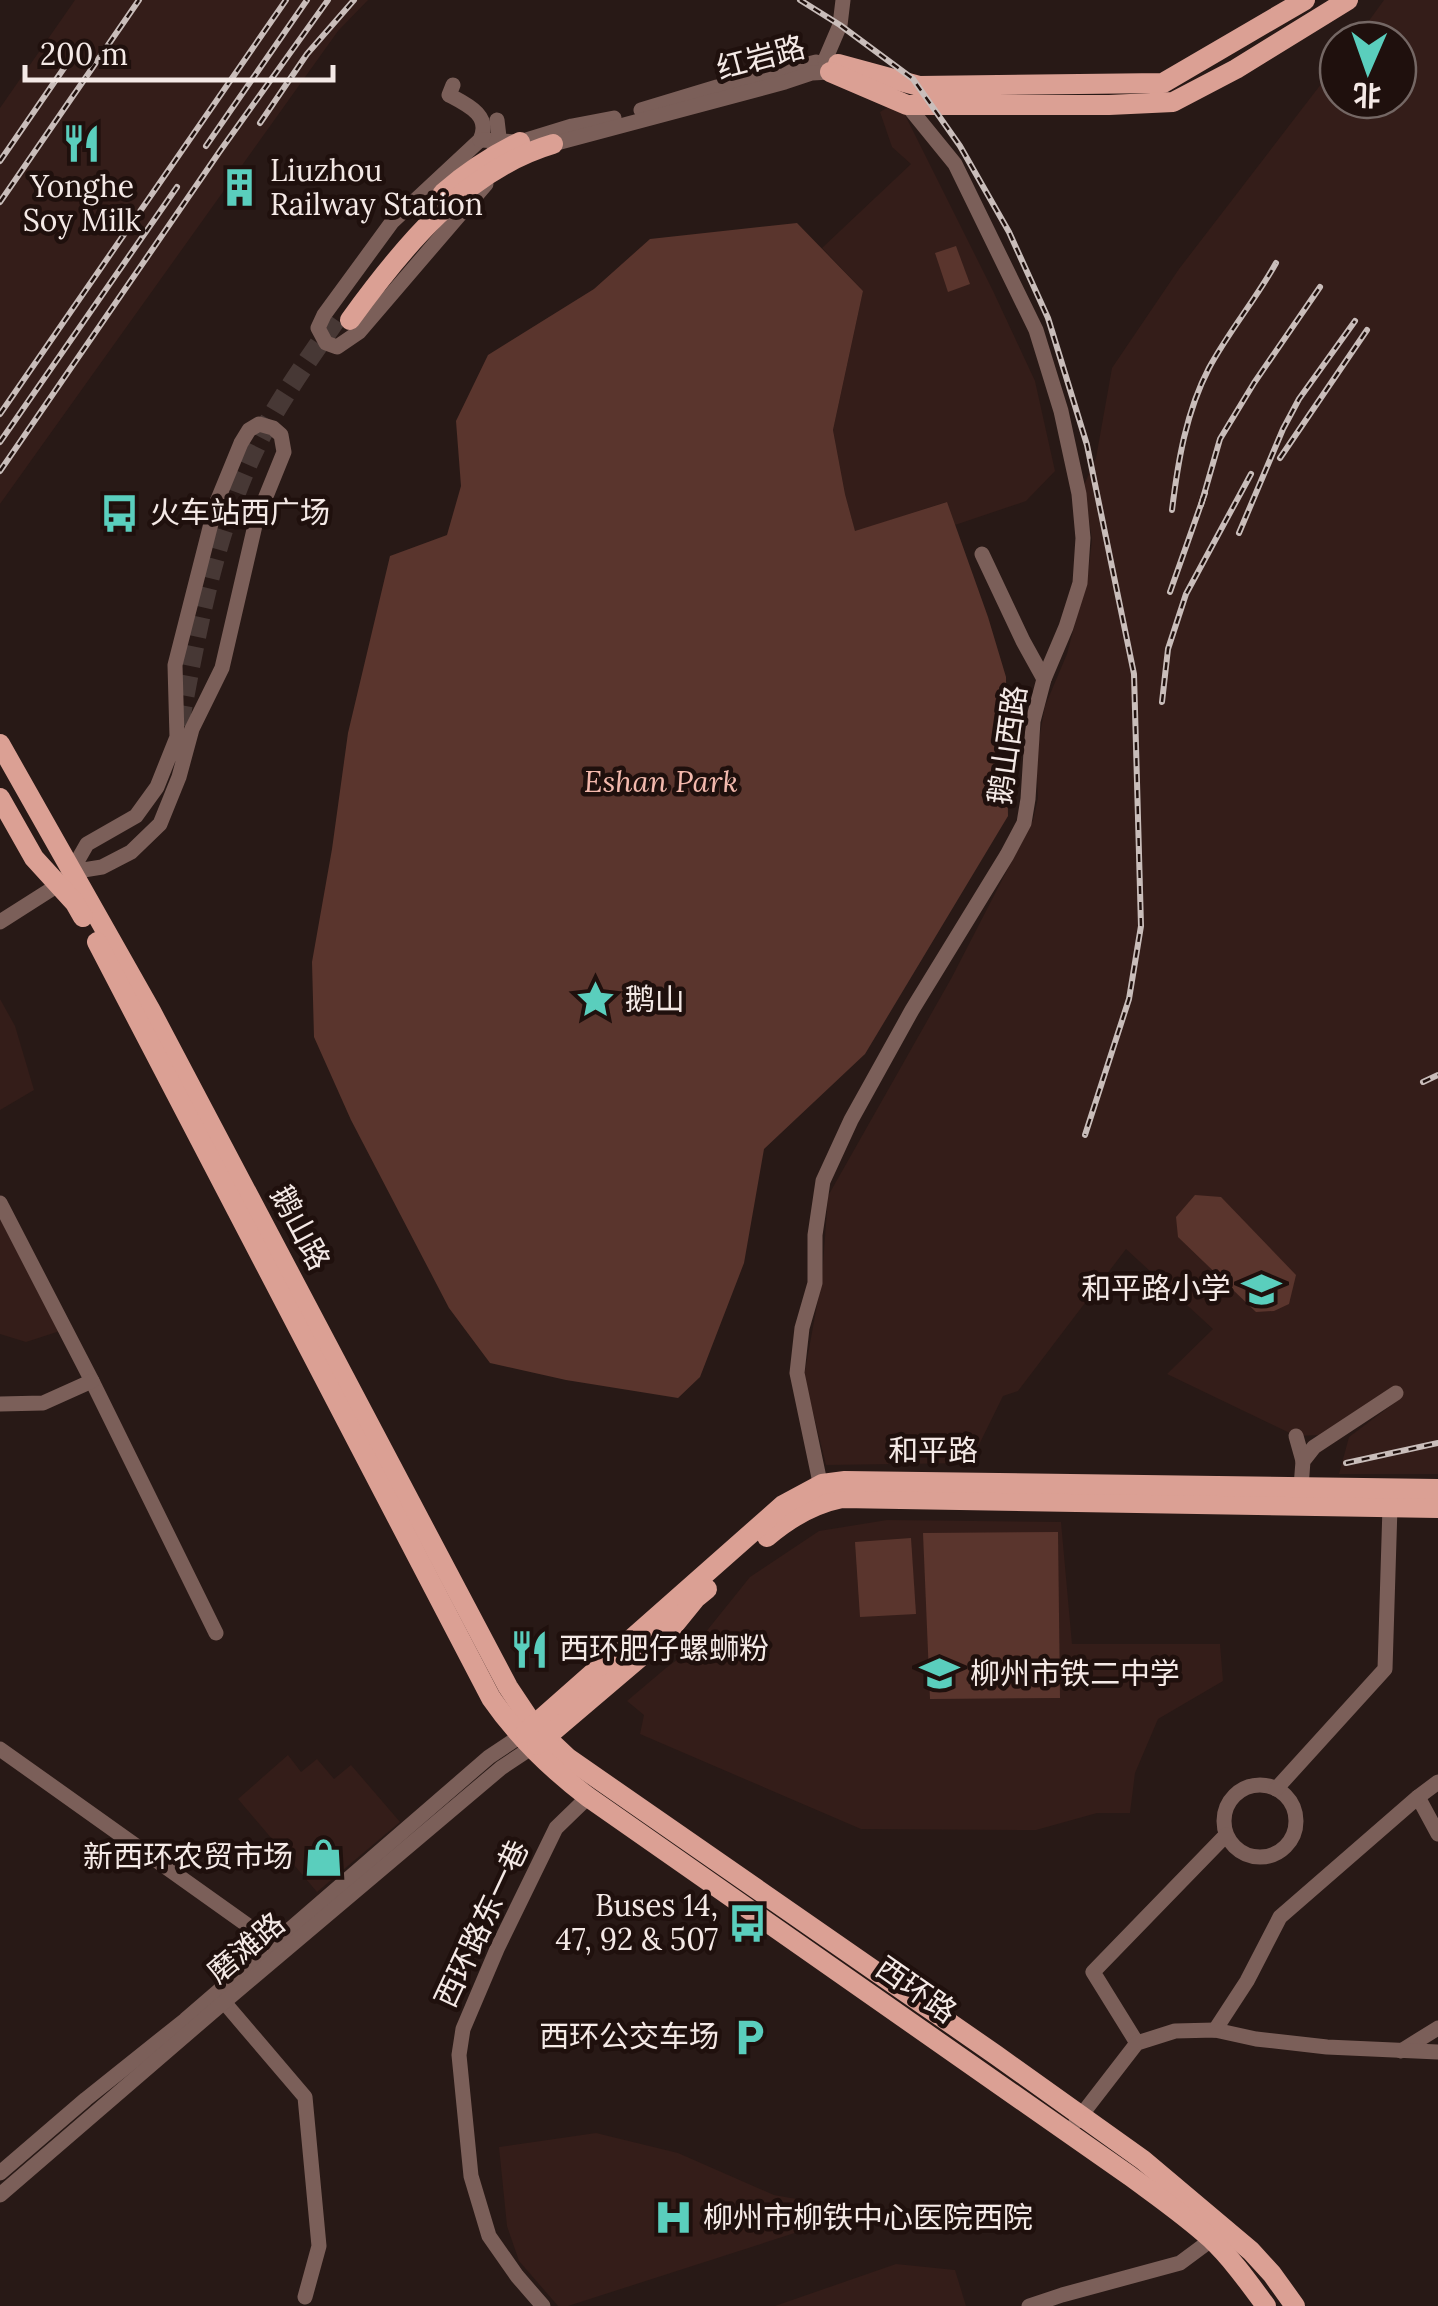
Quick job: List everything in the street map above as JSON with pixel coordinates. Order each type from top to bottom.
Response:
[{"type":"main road","points":[[827,66],[918,86],[1162,82],[1305,0]]},
{"type":"main road","name":"红岩路","points":[[827,66],[908,105],[1173,102],[1236,69],[1348,0]]},
{"type":"main road","name":"红岩路","points":[[344,317],[404,234],[443,194],[491,154],[520,142]]},
{"type":"main road","name":"红岩路","points":[[491,154],[528,152],[553,144]]},
{"type":"main road","name":"鹅山路","points":[[0,744],[75,903],[491,1698],[533,1737]]},
{"type":"main road","name":"鹅山路","points":[[0,798],[34,858],[65,878]]},
{"type":"main road","name":"和平路","points":[[533,1737],[644,1654],[696,1598],[786,1520],[845,1481],[1438,1489]]},
{"type":"main road","name":"和平路","points":[[823,1494],[842,1498],[1438,1508]]},
{"type":"main road","name":"西环路","points":[[533,1737],[557,1773],[588,1797],[1074,2124],[1143,2160],[1251,2251],[1294,2306]]},
{"type":"main road","name":"西环路","points":[[533,1737],[980,2044],[1130,2176],[1212,2240],[1266,2306]]},
{"type":"street","points":[[827,66],[840,25],[842,0]]},
{"type":"street","name":"红岩路","points":[[520,142],[717,87],[827,66]]},
{"type":"street","name":"红岩路","points":[[553,144],[786,82],[827,66]]},
{"type":"street","points":[[453,85],[449,95],[483,118],[491,154]]},
{"type":"street","name":"鹅山西路","points":[[823,1494],[797,1373],[802,1328],[816,1283],[815,1235],[823,1181],[851,1120],[912,1010],[1024,823],[1033,721],[1044,679],[1080,583],[1083,538],[1079,494],[1061,411],[1036,330],[955,164],[908,105]]},
{"type":"street","points":[[491,154],[392,222],[324,315],[318,328],[326,344],[337,347],[358,332],[491,154],[498,137],[497,120]]},
{"type":"street","points":[[0,922],[65,878],[102,867],[130,852],[160,824],[179,777],[184,733],[176,665],[216,504],[234,456],[249,430],[259,424],[273,428],[281,434],[284,452],[256,521],[222,668],[184,733],[157,787],[136,816],[87,844],[65,878]]},
{"type":"street","points":[[982,554],[1044,679]]},
{"type":"street","points":[[0,1203],[216,1633]]},
{"type":"street","points":[[0,1404],[43,1403],[92,1381]]},
{"type":"street","points":[[1303,1462],[1314,1447],[1396,1392]]},
{"type":"street","points":[[1296,1436],[1303,1462],[1301,1487]]},
{"type":"street","points":[[1276,1789],[1384,1669],[1390,1508]]},
{"type":"street","name":"磨滩路","points":[[0,2173],[501,1768],[533,1737]]},
{"type":"street","points":[[0,1750],[279,1948]]},
{"type":"street","points":[[1214,2030],[1247,1982],[1280,1916],[1438,1782]]},
{"type":"street","points":[[1252,1786],[1276,1789],[1292,1806],[1295,1828],[1291,1838],[1284,1848],[1264,1857],[1242,1853],[1226,1835],[1225,1810],[1240,1791],[1252,1786]]},
{"type":"street","points":[[1418,1796],[1438,1834]]},
{"type":"street","name":"西环路东一巷","points":[[543,2306],[489,2236],[471,2176],[459,2054],[463,2028],[556,1828],[588,1797]]},
{"type":"street","points":[[1137,2043],[1093,1972],[1226,1835]]},
{"type":"street","name":"磨滩路","points":[[0,2196],[224,2002],[279,1948]]},
{"type":"street","points":[[224,2002],[304,2097],[320,2246],[305,2297]]},
{"type":"street","points":[[1401,2051],[1438,2028]]},
{"type":"street","points":[[1074,2124],[1137,2043],[1175,2031],[1214,2030],[1326,2047],[1438,2052]]},
{"type":"street","points":[[1029,2306],[1180,2263],[1212,2240]]},
{"type":"shaded area","points":[[75,0],[368,0],[338,31],[0,504],[0,108]]},
{"type":"shaded area","points":[[1384,0],[1438,0],[1438,1474],[1339,1474],[1349,1437],[1401,1398],[1321,1435],[1296,1436],[1167,1374],[1213,1329],[1126,1249],[1018,1391],[1003,1396],[970,1463],[826,1465],[804,1376],[822,1278],[828,1196],[952,977],[1033,820],[1038,798],[1036,756],[1045,706],[1067,654],[1088,574],[1092,540],[1084,485],[1096,458],[1112,368],[1179,269],[1318,88],[1318,120],[1418,120],[1418,20],[1370,20]]},
{"type":"shaded area","points":[[898,101],[1035,381],[1055,471],[1026,501],[955,525],[946,502],[855,532],[833,430],[863,291],[822,248],[911,164],[892,147],[880,112]]},
{"type":"shaded area","points":[[0,999],[15,1026],[34,1090],[0,1110]]},
{"type":"shaded area","points":[[0,1219],[60,1331],[26,1342],[0,1334]]},
{"type":"shaded area","name":"柳州市铁二中学","points":[[887,1520],[1061,1522],[1072,1644],[1220,1644],[1223,1681],[1158,1719],[1135,1773],[1130,1813],[1097,1813],[1036,1830],[861,1829],[640,1734],[644,1715],[627,1701],[693,1648],[750,1577],[819,1531]]},
{"type":"shaded area","name":"新西环农贸市场","points":[[288,1755],[301,1772],[317,1759],[334,1779],[351,1765],[400,1822],[317,1892],[238,1799]]},
{"type":"shaded area","name":"柳州市柳铁中心医院西院","points":[[596,2133],[678,2153],[774,2195],[863,2211],[558,2306],[519,2261],[507,2226],[499,2147]]},
{"type":"shaded area","points":[[896,2264],[955,2270],[966,2306],[775,2306]]},
{"type":"green space","name":"Eshan Park","points":[[797,223],[863,291],[833,430],[855,531],[947,502],[1006,677],[1008,816],[865,1054],[764,1149],[744,1263],[700,1377],[678,1398],[490,1363],[449,1308],[351,1120],[314,1037],[312,962],[348,733],[390,556],[447,535],[461,486],[456,421],[488,355],[594,289],[650,239]]},
{"type":"green space","points":[[956,246],[970,284],[948,292],[935,253]]},
{"type":"green space","points":[[1195,1195],[1221,1197],[1296,1275],[1289,1304],[1274,1311],[1256,1312],[1178,1237],[1176,1217]]},
{"type":"green space","points":[[1058,1532],[1060,1698],[930,1699],[923,1533]]},
{"type":"green space","points":[[911,1538],[916,1614],[860,1617],[855,1542]]},
{"type":"tunnel","points":[[179,725],[207,590],[237,491],[269,421],[339,315]]},
{"type":"railway","points":[[0,202],[139,0]]},
{"type":"railway","points":[[0,414],[286,0]]},
{"type":"railway","points":[[206,146],[307,0]]},
{"type":"railway","points":[[0,471],[328,0]]},
{"type":"railway","points":[[260,123],[307,54],[354,0]]},
{"type":"railway","points":[[800,0],[913,79],[960,146],[1009,232],[1048,318],[1087,445],[1134,674],[1141,926],[1129,999],[1085,1135]]},
{"type":"railway","points":[[0,161],[73,55]]},
{"type":"railway","points":[[0,442],[177,187]]},
{"type":"railway","points":[[1172,510],[1184,437],[1201,385],[1276,263]]},
{"type":"railway","points":[[1201,505],[1220,439],[1320,287]]},
{"type":"railway","points":[[1239,533],[1299,399],[1355,321]]},
{"type":"railway","points":[[1280,458],[1367,330]]},
{"type":"railway","points":[[1162,702],[1168,649],[1186,594],[1251,474]]},
{"type":"railway","points":[[1170,592],[1205,493]]},
{"type":"railway","points":[[1423,1082],[1438,1075]]},
{"type":"railway","points":[[1346,1463],[1438,1443]]},
{"type":"place","name":"Yonghe Soy Milk","points":[[82,143]]},
{"type":"place","name":"Liuzhou Railway Station","points":[[240,188]]},
{"type":"place","name":"火车站西广场","points":[[120,513]]},
{"type":"place","name":"鹅山","points":[[595,1000]]},
{"type":"place","name":"和平路小学","points":[[1261,1289]]},
{"type":"place","name":"西环肥仔螺蛳粉","points":[[529,1649]]},
{"type":"place","name":"柳州市铁二中学","points":[[940,1674]]},
{"type":"place","name":"新西环农贸市场","points":[[323,1857]]},
{"type":"place","name":"Buses 14, 47, 92 & 507","points":[[748,1923]]},
{"type":"place","name":"西环公交车场","points":[[749,2037]]},
{"type":"place","name":"柳州市柳铁中心医院西院","points":[[673,2218]]}]
